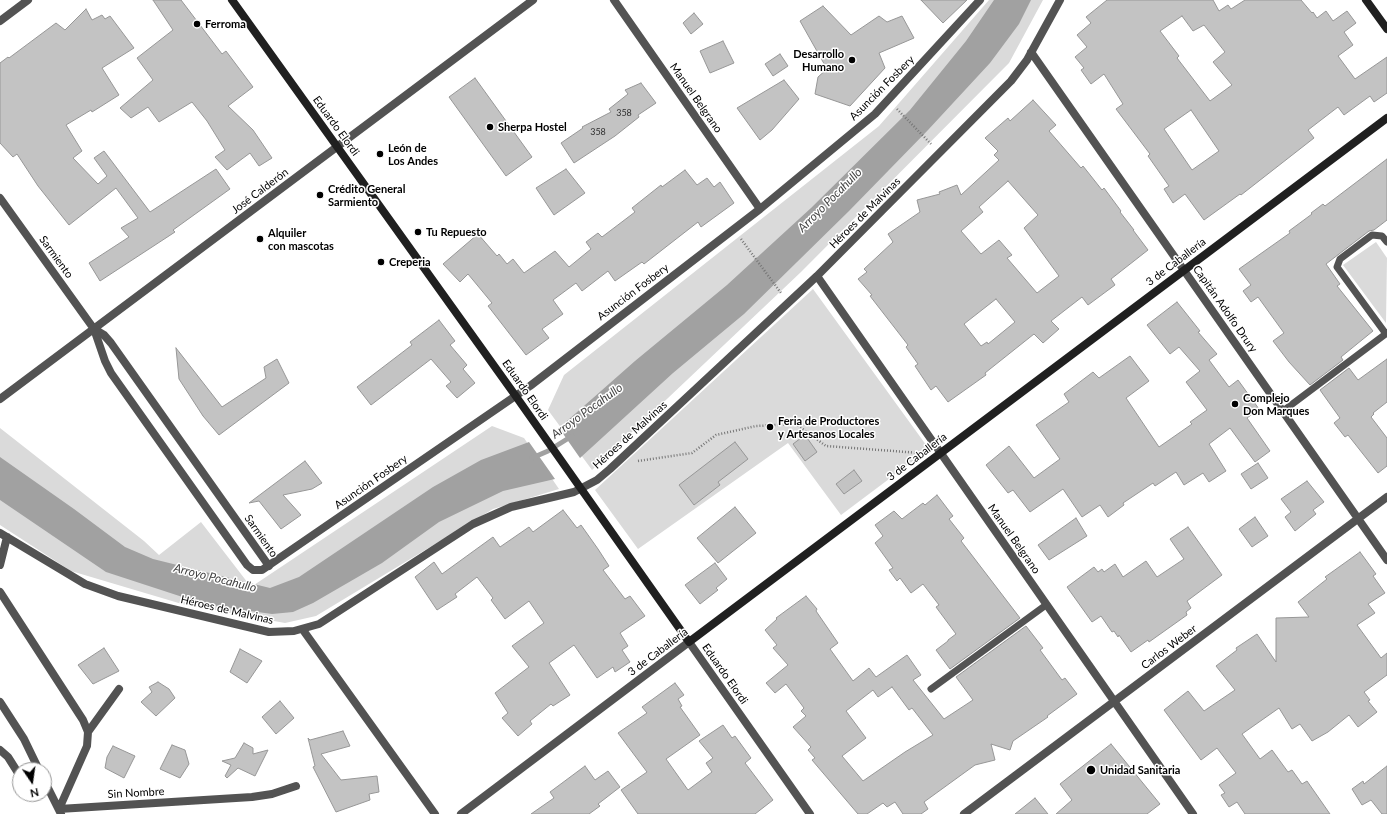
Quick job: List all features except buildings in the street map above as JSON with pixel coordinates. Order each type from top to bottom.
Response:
[{"type":"main road","name":"Eduardo Elordi","points":[[232,0],[572,475],[689,642]]},
{"type":"main road","points":[[1366,0],[1387,29]]},
{"type":"main road","name":"3 de Caballería","points":[[689,642],[1387,118]]},
{"type":"street","points":[[0,21],[28,0]]},
{"type":"street","name":"José Calderón","points":[[0,399],[533,0]]},
{"type":"street","name":"Manuel Belgrano","points":[[614,0],[760,209]]},
{"type":"street","name":"Asunción Fosbery","points":[[269,566],[530,386],[760,209],[860,126],[888,100],[980,0]]},
{"type":"street","name":"Héroes de Malvinas","points":[[3,535],[85,584],[108,593],[269,632],[303,630],[326,620],[473,524],[511,507],[558,496],[581,488],[597,480],[789,304],[1011,81],[1022,67],[1060,0]]},
{"type":"street","name":"Capitán Adolfo Drury","points":[[1031,52],[1387,560]]},
{"type":"street","name":"Sarmiento","points":[[0,198],[94,329],[109,369],[246,565],[257,571],[269,566],[111,343],[104,335],[94,329]]},
{"type":"street","name":"Manuel Belgrano","points":[[817,276],[1193,814]]},
{"type":"street","name":"Carlos Weber","points":[[964,814],[1387,497]]},
{"type":"street","points":[[0,565],[3,535]]},
{"type":"street","points":[[0,592],[83,720],[88,732],[87,746],[60,811]]},
{"type":"street","points":[[303,630],[435,814]]},
{"type":"street","name":"3 de Caballería","points":[[461,814],[689,642]]},
{"type":"street","name":"Eduardo Elordi","points":[[689,642],[810,814]]},
{"type":"street","points":[[88,732],[120,689]]},
{"type":"street","points":[[0,702],[21,734],[35,762]]},
{"type":"street","points":[[0,750],[5,754],[12,764]]},
{"type":"street","name":"Sin Nombre","points":[[60,811],[252,797],[272,794],[296,786]]},
{"type":"street","points":[[52,796],[60,811]]},
{"type":"lane","points":[[1283,411],[1386,334],[1337,267],[1340,258],[1372,235],[1382,236],[1387,242]]},
{"type":"lane","points":[[931,689],[1046,605]]},
{"type":"path","points":[[888,100],[940,153]]},
{"type":"path","points":[[734,229],[789,304]]},
{"type":"path","points":[[636,461],[692,453],[716,435],[756,426],[796,424],[826,446],[901,452],[940,453]]},
{"type":"shaded area","points":[[989,0],[1043,0],[1009,63],[801,272],[592,470],[548,410],[564,375],[879,126]]},
{"type":"shaded area","points":[[1376,242],[1387,258],[1386,323],[1343,265]]},
{"type":"shaded area","points":[[813,289],[929,449],[841,515],[788,443],[638,549],[595,490]]},
{"type":"shaded area","points":[[492,426],[524,438],[559,489],[493,509],[316,616],[285,623],[182,604],[71,571],[0,525],[0,428],[144,541],[159,555],[201,522],[251,587]]},
{"type":"water","points":[[994,0],[1031,0],[1019,24],[990,63],[928,130],[849,211],[744,314],[673,373],[580,458],[559,428],[635,361],[727,285],[811,208],[910,110],[966,41]]},
{"type":"water","points":[[529,442],[555,479],[503,491],[439,522],[382,563],[313,603],[293,612],[272,614],[207,605],[106,572],[0,500],[0,457],[125,547],[153,559],[270,588],[299,577],[433,487],[481,460]]},
{"type":"waterway","name":"Arroyo Pocahullo","points":[[532,458],[548,451],[572,436]]},
{"type":"place","name":"Ferroma","points":[[197,24]]},
{"type":"place","name":"Desarrollo Humano","points":[[852,60]]},
{"type":"place","name":"Sherpa Hostel","points":[[490,127]]},
{"type":"place","name":"León de Los Andes","points":[[380,154]]},
{"type":"place","name":"Crédito General Sarmiento","points":[[320,195]]},
{"type":"place","name":"Tu Repuesto","points":[[418,232]]},
{"type":"place","name":"Alquiler con mascotas","points":[[260,239]]},
{"type":"place","name":"Creperia","points":[[381,262]]},
{"type":"place","name":"Complejo Don Marques","points":[[1235,404]]},
{"type":"place","name":"Feria de Productores y Artesanos Locales","points":[[770,427]]},
{"type":"place","name":"Unidad Sanitaria","points":[[1091,770]]}]
